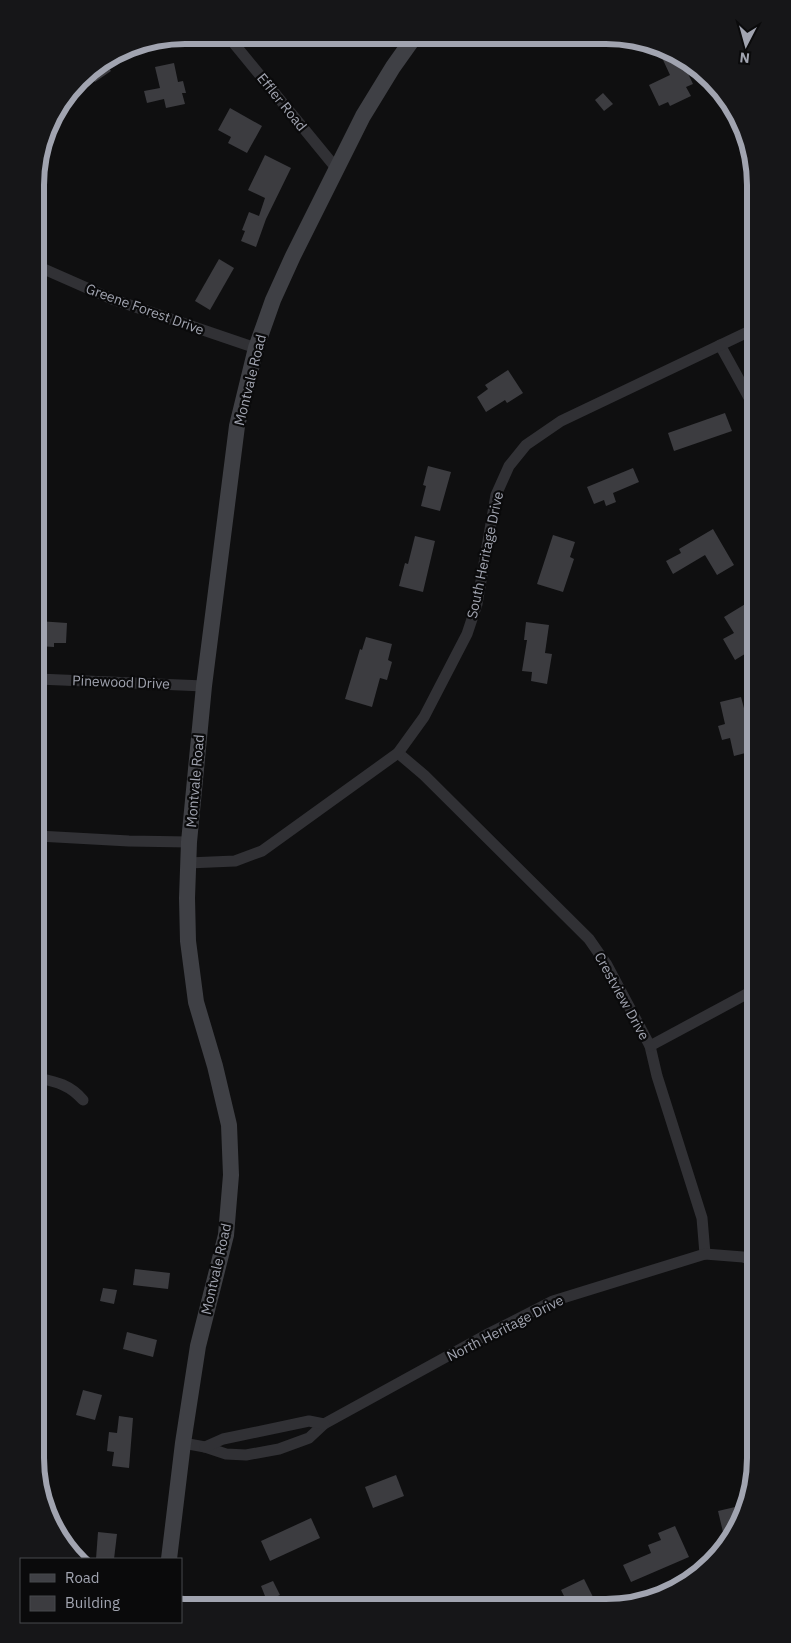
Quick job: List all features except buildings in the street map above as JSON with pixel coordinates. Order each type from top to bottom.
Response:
[{"type":"main road","name":"Montvale Road","points":[[169,1558],[183,1443],[198,1346],[226,1235],[232,1175],[228,1125],[216,1066],[195,993],[188,941],[187,898],[189,842],[204,686],[237,426],[256,348],[277,291],[363,116],[409,44]]},
{"type":"street","name":"Effler Road","points":[[234,44],[336,168]]},
{"type":"street","name":"Greene Forest Drive","points":[[44,269],[112,299],[256,348]]},
{"type":"street","name":"South Heritage Drive","points":[[188,863],[235,861],[262,851],[398,753],[424,717],[467,634],[477,604],[496,495],[509,466],[526,445],[561,421],[747,332]]},
{"type":"street","points":[[720,345],[747,394]]},
{"type":"street","name":"Pinewood Drive","points":[[44,679],[204,686]]},
{"type":"street","name":"Crestview Drive","points":[[398,753],[424,775],[589,939],[607,965],[650,1046],[657,1076],[702,1218],[705,1254]]},
{"type":"street","points":[[44,836],[189,842]]},
{"type":"street","points":[[650,1046],[747,994]]},
{"type":"street","points":[[44,1079],[58,1082],[74,1090],[83,1100]]},
{"type":"street","name":"North Heritage Drive","points":[[183,1443],[205,1447],[226,1454],[246,1455],[279,1449],[309,1438],[324,1424],[486,1335],[553,1301],[705,1254],[747,1258]]},
{"type":"street","points":[[205,1447],[223,1439],[309,1421],[324,1424]]}]
